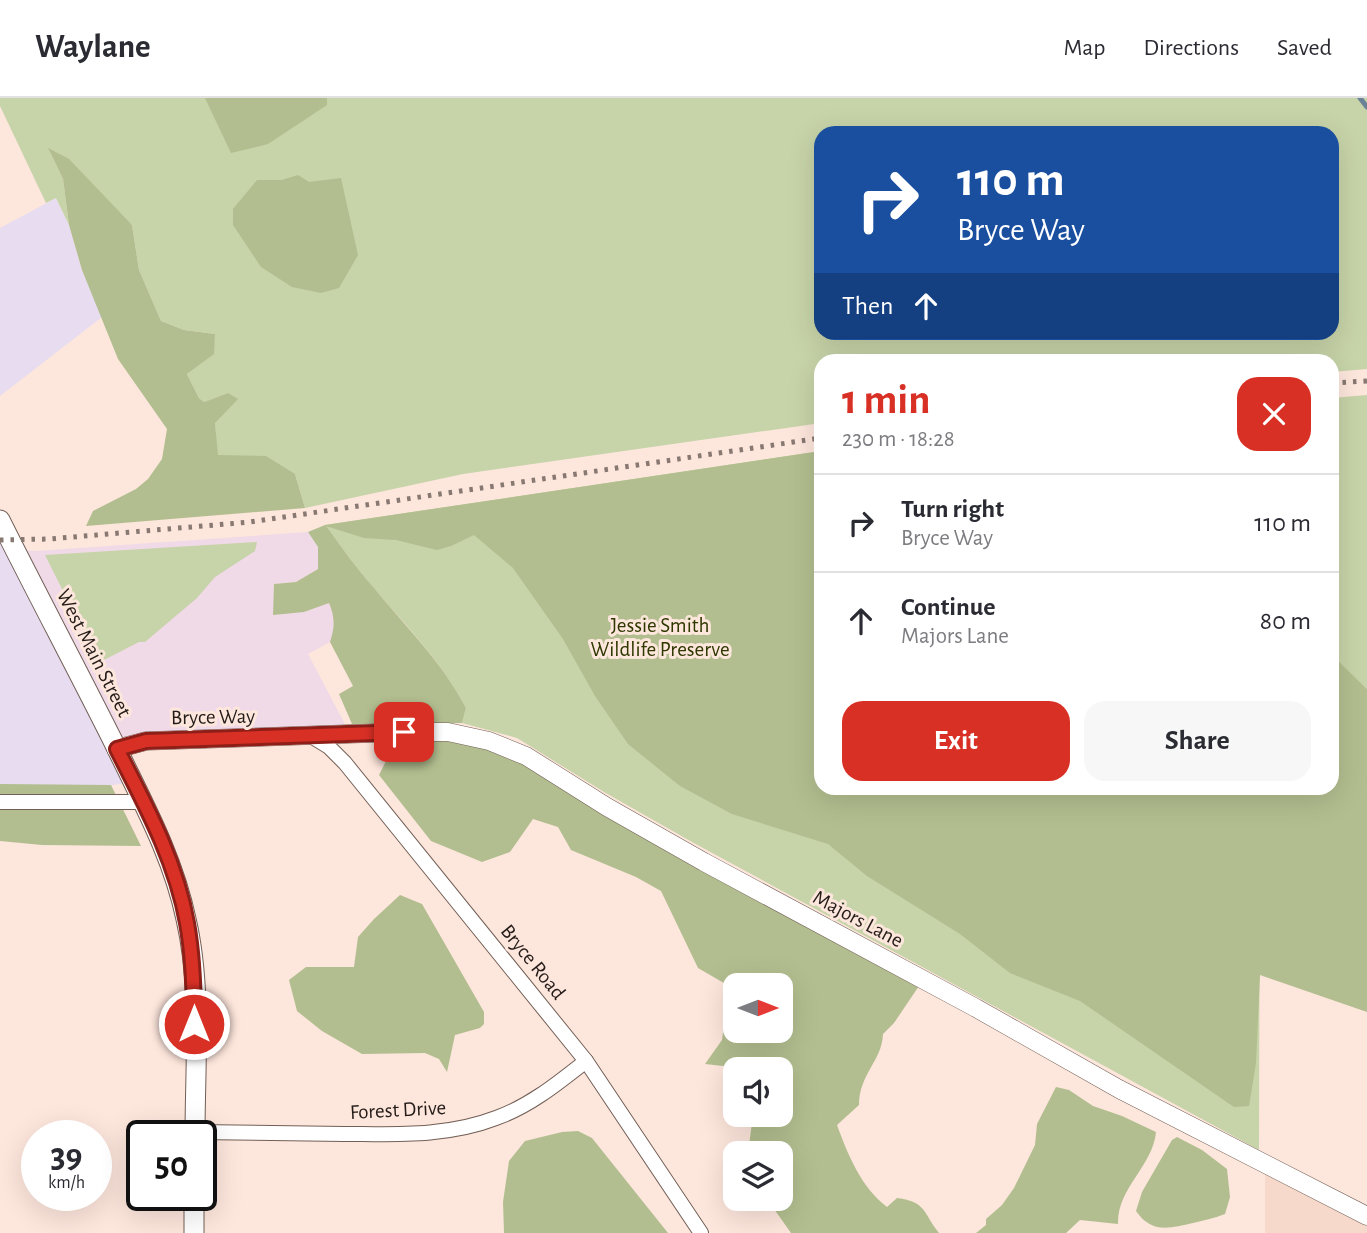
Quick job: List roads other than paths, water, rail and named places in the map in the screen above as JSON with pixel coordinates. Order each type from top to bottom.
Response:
[{"type":"main road","name":"West Main Street","points":[[0,520],[143,802],[178,886],[187,921],[194,992],[194,1120]]},
{"type":"main road","points":[[194,1211],[194,1233]]},
{"type":"street","name":"Majors Lane","points":[[311,736],[448,732],[489,741],[526,756],[607,807],[693,856],[1119,1089],[1367,1216]]},
{"type":"street","name":"Bryce Way","points":[[117,749],[146,741],[311,736]]},
{"type":"street","name":"Bryce Road","points":[[311,736],[329,747],[345,763],[586,1062],[701,1233]]},
{"type":"street","points":[[0,802],[143,802]]},
{"type":"street","name":"Forest Drive","points":[[217,1134],[402,1134],[448,1131],[497,1118],[519,1108],[586,1062]]},
{"type":"waterway","points":[[1360,98],[1367,107]]},
{"type":"railway","points":[[1339,383],[1367,381]]},
{"type":"railway","points":[[0,540],[49,539],[250,522],[814,439]]},
{"type":"park label","name":"Jessie Smith Wildlife Preserve","points":[[660,637]]}]
